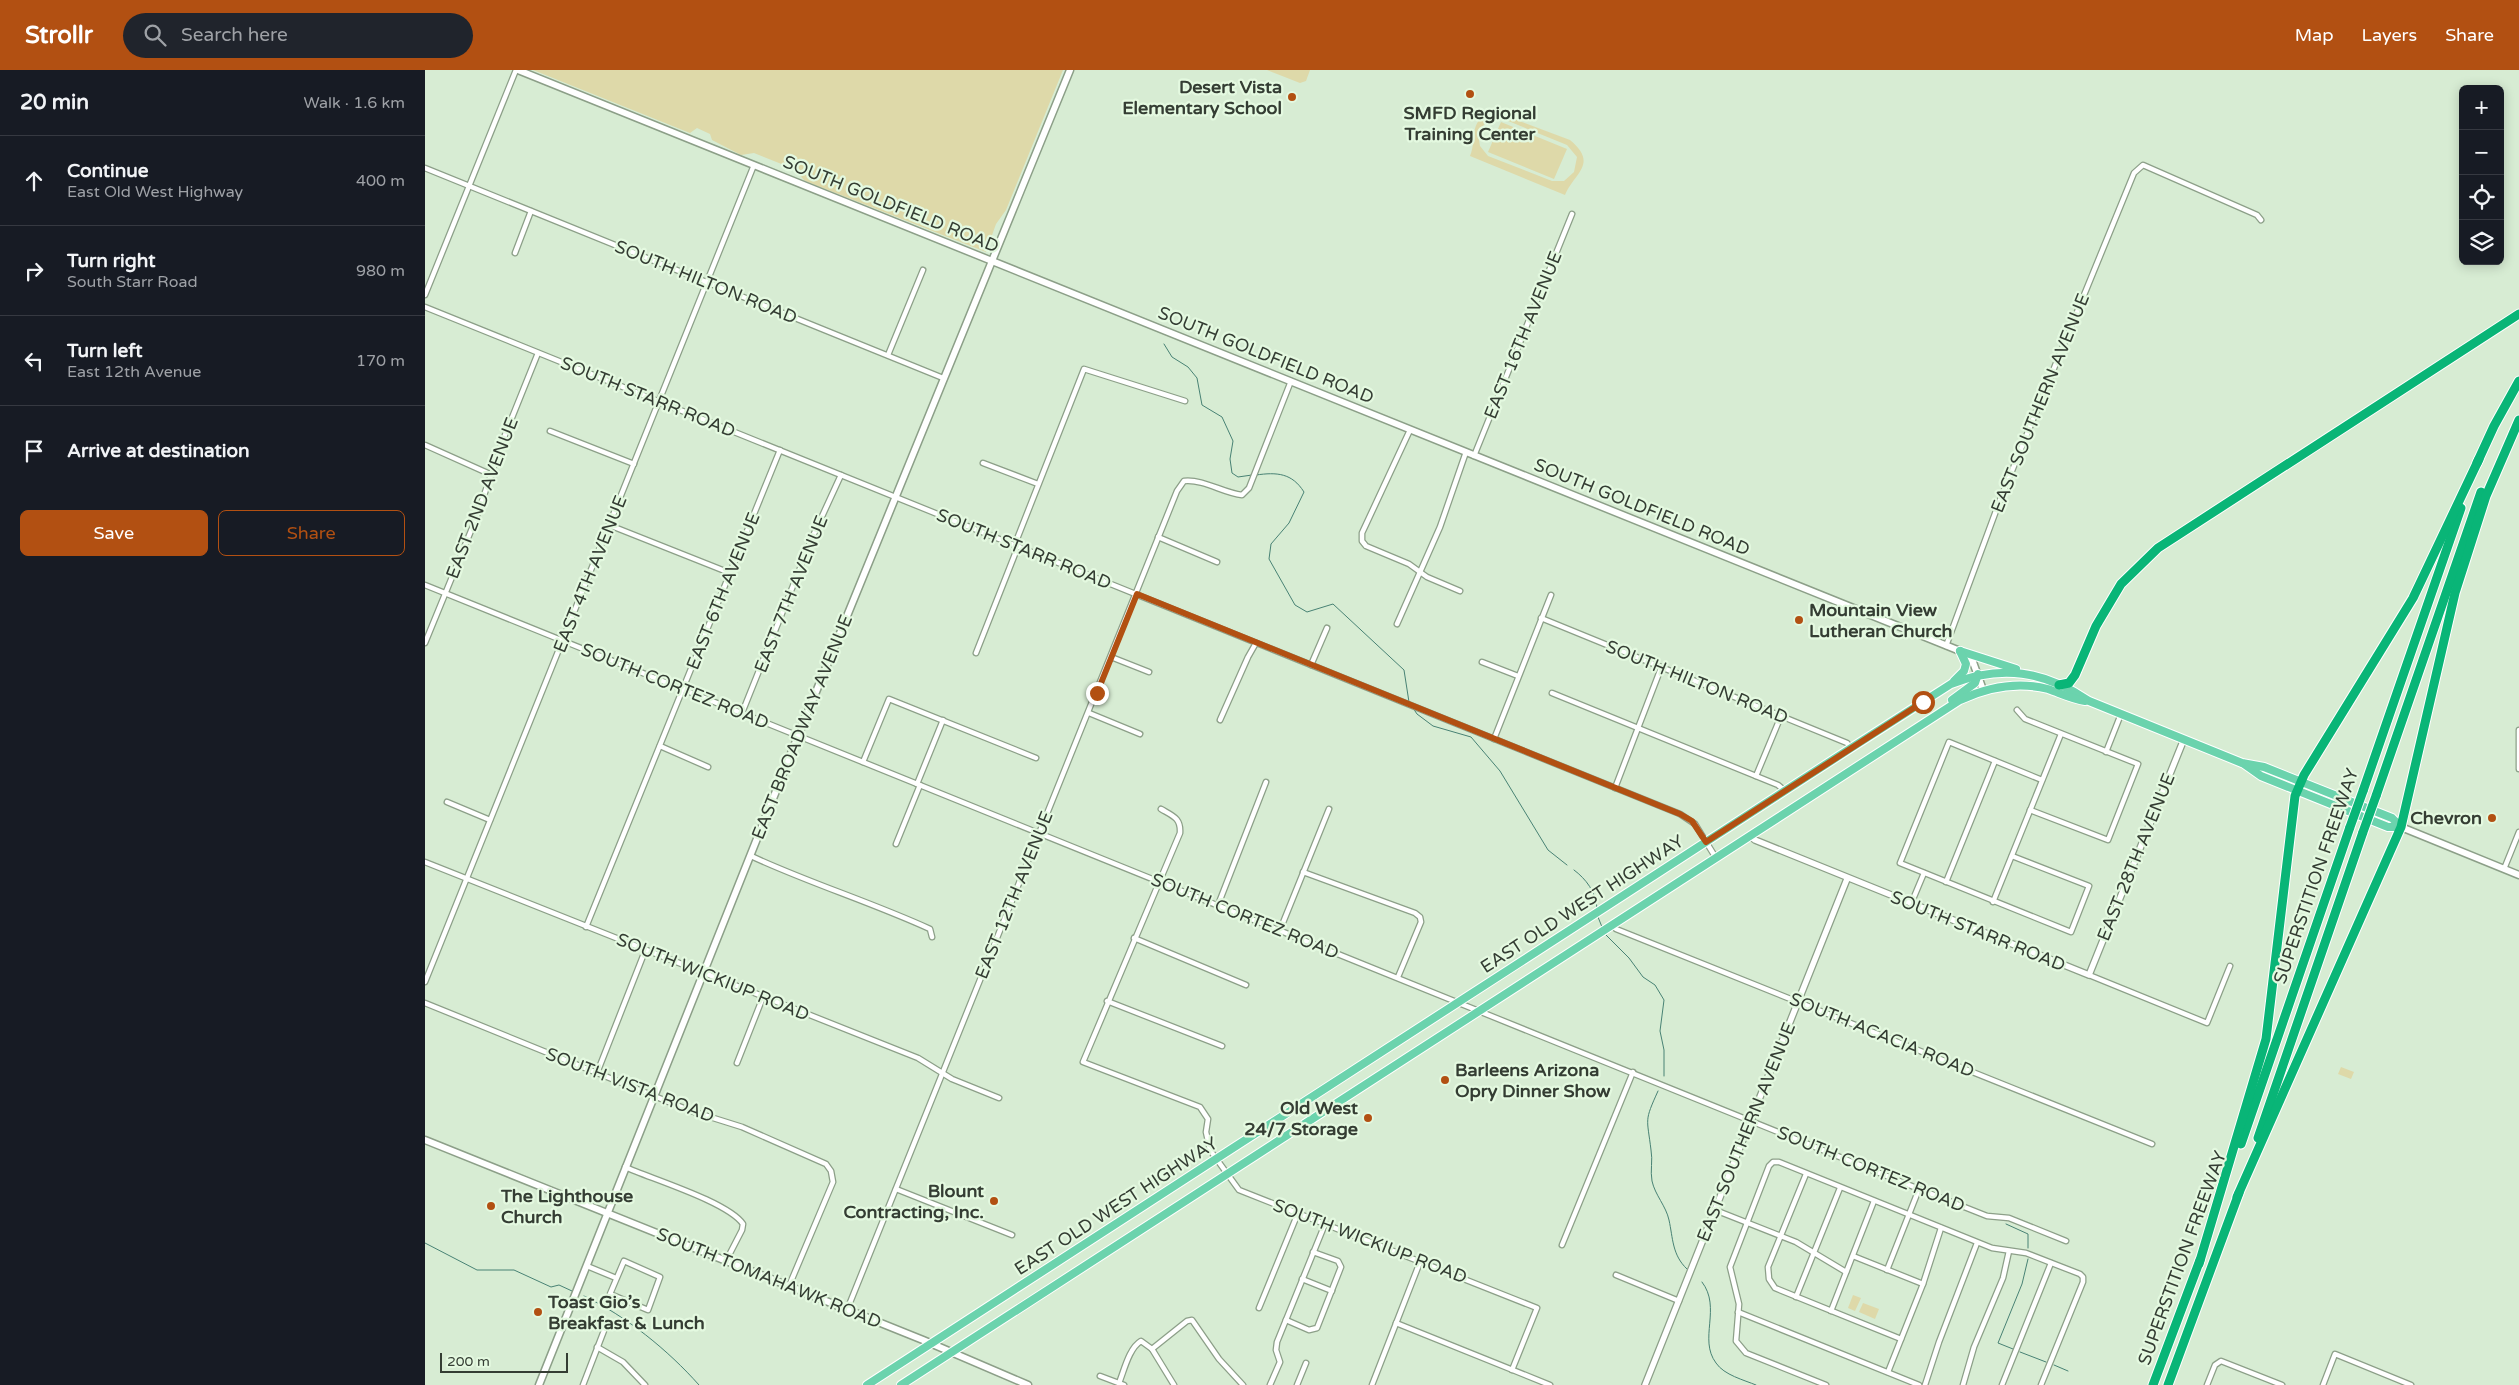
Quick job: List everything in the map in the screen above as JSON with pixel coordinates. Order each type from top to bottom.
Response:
[{"type":"highway","points":[[2059,685],[2069,683],[2073,679],[2096,626],[2121,584],[2158,548],[2519,314]]},
{"type":"highway","name":"SUPERSTITION FREEWAY","points":[[2153,1385],[2199,1264],[2479,459],[2494,426],[2519,381]]},
{"type":"highway","name":"SUPERSTITION FREEWAY","points":[[2167,1385],[2237,1197],[2480,494],[2502,444],[2519,414]]},
{"type":"highway","points":[[2237,1197],[2321,1003],[2401,826],[2455,593],[2486,496],[2519,420]]},
{"type":"highway","points":[[2199,1264],[2266,1039],[2297,791],[2301,781],[2413,598],[2479,459]]},
{"type":"highway","points":[[2172,1385],[2193,1319]]},
{"type":"main road","name":"SOUTH GOLDFIELD ROAD","points":[[517,70],[1946,646],[1960,652],[1973,662],[1983,690]]},
{"type":"main road","name":"EAST BROADWAY AVENUE","points":[[539,1385],[798,736],[1070,70]]},
{"type":"main road","points":[[1960,652],[1990,659],[2030,675]]},
{"type":"main road","points":[[1951,684],[1965,668],[1965,660],[1960,652]]},
{"type":"main road","name":"EAST OLD WEST HIGHWAY","points":[[867,1385],[1951,684],[1978,674],[2005,671],[2030,675],[2059,685],[2089,701]]},
{"type":"main road","points":[[1929,720],[1975,683],[1978,674]]},
{"type":"main road","name":"EAST OLD WEST HIGHWAY","points":[[901,1385],[1960,700],[1983,690],[2022,685],[2050,690],[2073,699],[2089,701]]},
{"type":"main road","points":[[2089,701],[2242,763],[2264,767],[2301,781],[2391,818],[2401,826],[2519,875]]},
{"type":"main road","points":[[2242,763],[2261,776],[2387,827],[2401,826]]},
{"type":"main road","name":"SOUTH TOMAHAWK ROAD","points":[[425,1140],[932,1343],[1028,1385]]},
{"type":"street","points":[[425,295],[517,70]]},
{"type":"street","name":"EAST 4TH AVENUE","points":[[425,982],[754,165]]},
{"type":"street","name":"EAST SOUTHERN AVENUE","points":[[1946,646],[2007,482],[2134,174],[2143,165],[2257,215],[2261,220]]},
{"type":"street","name":"SOUTH HILTON ROAD","points":[[425,168],[943,378]]},
{"type":"street","points":[[515,253],[531,211]]},
{"type":"street","name":"EAST 16TH AVENUE","points":[[1474,456],[1572,214]]},
{"type":"street","points":[[888,355],[923,270]]},
{"type":"street","name":"SOUTH STARR ROAD","points":[[425,307],[1685,816],[1695,824],[1717,858]]},
{"type":"street","name":"EAST 2ND AVENUE","points":[[425,643],[538,353]]},
{"type":"street","points":[[976,653],[1038,484],[1084,369],[1185,402]]},
{"type":"street","name":"EAST 12TH AVENUE","points":[[847,1310],[1137,594],[1177,490],[1184,481],[1193,480],[1231,494],[1242,495],[1249,488],[1291,381]]},
{"type":"street","points":[[1410,430],[1362,533],[1362,541],[1366,546],[1409,564],[1427,577],[1460,591]]},
{"type":"street","points":[[550,431],[634,464]]},
{"type":"street","points":[[425,446],[492,474]]},
{"type":"street","name":"EAST 6TH AVENUE","points":[[586,927],[780,450]]},
{"type":"street","points":[[1397,624],[1440,527],[1466,452]]},
{"type":"street","points":[[983,462],[1038,484]]},
{"type":"street","name":"EAST 7TH AVENUE","points":[[743,713],[813,536],[841,475]]},
{"type":"street","points":[[609,525],[730,573]]},
{"type":"street","points":[[1158,537],[1217,562]]},
{"type":"street","name":"SOUTH CORTEZ ROAD","points":[[425,584],[1633,1072],[1919,1190],[1987,1216],[2009,1218],[2066,1241]]},
{"type":"street","points":[[1493,739],[1551,595]]},
{"type":"street","name":"SOUTH HILTON ROAD","points":[[1541,618],[1847,743],[1851,748]]},
{"type":"street","points":[[1311,665],[1327,628]]},
{"type":"street","points":[[1220,720],[1256,643]]},
{"type":"street","points":[[1111,657],[1149,672]]},
{"type":"street","points":[[1482,662],[1518,676]]},
{"type":"street","points":[[1615,788],[1661,668]]},
{"type":"street","points":[[1553,693],[1778,785],[1785,791]]},
{"type":"street","points":[[863,762],[889,699],[1036,758]]},
{"type":"street","points":[[2017,710],[2025,719],[2138,764],[2108,840],[2030,810]]},
{"type":"street","points":[[1089,713],[1140,734]]},
{"type":"street","points":[[2106,752],[2121,714]]},
{"type":"street","points":[[1756,776],[1781,716]]},
{"type":"street","points":[[896,844],[943,720]]},
{"type":"street","points":[[2519,730],[2519,769]]},
{"type":"street","points":[[1993,902],[2061,734]]},
{"type":"street","name":"EAST 28TH AVENUE","points":[[2089,974],[2183,739]]},
{"type":"street","points":[[2012,856],[2089,886],[2071,932],[1900,863],[1949,742],[2042,780]]},
{"type":"street","points":[[660,746],[708,767]]},
{"type":"street","points":[[1946,882],[1995,761]]},
{"type":"street","points":[[1218,905],[1266,782]]},
{"type":"street","points":[[447,802],[490,820]]},
{"type":"street","points":[[1161,809],[1176,818],[1181,824],[1180,833],[1107,1001],[1222,1046]]},
{"type":"street","points":[[1280,930],[1329,809]]},
{"type":"street","points":[[2504,869],[2519,832]]},
{"type":"street","name":"SOUTH STARR ROAD","points":[[1750,836],[1755,840],[1847,879],[2089,974],[2207,1023],[2230,966]]},
{"type":"street","points":[[751,856],[787,873],[903,917],[929,929],[932,937]]},
{"type":"street","name":"SOUTH WICKIUP ROAD","points":[[425,862],[702,974],[918,1058],[942,1073],[999,1098]]},
{"type":"street","points":[[1303,872],[1415,913],[1420,917],[1421,922],[1398,978]]},
{"type":"street","points":[[1911,904],[1924,873]]},
{"type":"street","name":"EAST SOUTHERN AVENUE","points":[[1645,1385],[1847,879]]},
{"type":"street","name":"SOUTH ACACIA ROAD","points":[[1606,929],[1616,929],[2152,1144]]},
{"type":"street","points":[[1134,938],[1246,985]]},
{"type":"street","points":[[597,1073],[645,951]]},
{"type":"street","points":[[737,1063],[763,997]]},
{"type":"street","name":"SOUTH WICKIUP ROAD","points":[[1107,1001],[1083,1062],[1200,1107],[1208,1119],[1207,1142],[1210,1150],[1218,1158],[1239,1190],[1537,1308],[1512,1370]]},
{"type":"street","name":"SOUTH VISTA ROAD","points":[[425,1003],[654,1096],[743,1127],[826,1164],[831,1171],[833,1182],[789,1286]]},
{"type":"street","points":[[1562,1245],[1633,1072]]},
{"type":"street","points":[[1826,1385],[1746,1353],[1737,1345],[1735,1335],[1739,1304],[1730,1267],[1773,1162],[1977,1243],[2009,1252],[2026,1253],[2083,1277],[2083,1282],[2041,1385]]},
{"type":"street","points":[[625,1167],[730,1212],[743,1224],[726,1261]]},
{"type":"street","points":[[1806,1174],[1768,1267],[1769,1279],[1775,1288],[1901,1339]]},
{"type":"street","points":[[1796,1297],[1840,1188]]},
{"type":"street","points":[[896,1189],[1012,1235]]},
{"type":"street","points":[[1887,1270],[1919,1190]]},
{"type":"street","points":[[1831,1311],[1874,1202]]},
{"type":"street","points":[[1715,1210],[1781,1236],[1846,1272]]},
{"type":"street","points":[[1259,1308],[1298,1213]]},
{"type":"street","points":[[1270,1385],[1279,1362],[1276,1350],[1277,1342],[1325,1224]]},
{"type":"street","points":[[1888,1372],[1923,1284],[1941,1228]]},
{"type":"street","points":[[1925,1385],[1939,1342],[1977,1243]]},
{"type":"street","points":[[1286,1320],[1309,1330],[1315,1330],[1332,1291],[1341,1267],[1338,1261],[1313,1252]]},
{"type":"street","points":[[1963,1385],[1974,1348],[2003,1278],[2009,1252]]},
{"type":"street","points":[[1853,1256],[1923,1284]]},
{"type":"street","points":[[624,1261],[660,1277],[648,1310],[611,1294],[616,1278],[624,1261]]},
{"type":"street","points":[[1373,1384],[1420,1262]]},
{"type":"street","points":[[2002,1385],[2051,1263]]},
{"type":"street","points":[[587,1266],[616,1278]]},
{"type":"street","points":[[1616,1275],[1679,1301]]},
{"type":"street","points":[[1302,1279],[1332,1291]]},
{"type":"street","points":[[1738,1312],[1919,1385]]},
{"type":"street","points":[[1152,1349],[1187,1321],[1192,1320],[1219,1359],[1243,1385]]},
{"type":"street","points":[[1396,1323],[1550,1385]]},
{"type":"street","points":[[583,1385],[605,1328]]},
{"type":"street","points":[[1100,1376],[1121,1384],[1129,1357],[1141,1341],[1152,1349],[1174,1385]]},
{"type":"street","points":[[597,1347],[623,1362],[645,1385]]},
{"type":"street","points":[[2323,1385],[2335,1354],[2411,1385]]},
{"type":"street","points":[[2207,1385],[2215,1365],[2219,1361],[2281,1385]]},
{"type":"street","points":[[1297,1385],[1306,1363]]},
{"type":"shaded area","points":[[533,70],[1063,70],[1006,210],[996,224],[986,252],[805,181],[794,169],[754,153],[741,155],[712,140],[710,134],[697,128],[690,133]]},
{"type":"shaded area","points":[[1267,70],[1310,70],[1306,81],[1300,83]]},
{"type":"shaded area","points":[[1498,113],[1570,140],[1578,148],[1584,162],[1565,195],[1470,156],[1477,123],[1488,115]],"holes":[[[1501,118],[1567,145],[1577,157],[1574,172],[1564,181],[1552,181],[1488,156],[1480,146],[1479,135],[1480,130],[1486,123]]]},
{"type":"shaded area","points":[[1501,122],[1567,149],[1554,179],[1488,152]]},
{"type":"shaded area","points":[[2341,1067],[2354,1072],[2351,1079],[2338,1074]]},
{"type":"shaded area","points":[[1853,1295],[1861,1298],[1855,1311],[1848,1308]]},
{"type":"shaded area","points":[[1863,1303],[1879,1309],[1875,1319],[1859,1312]]},
{"type":"waterway","points":[[1164,344],[1172,357],[1188,367],[1197,378],[1202,405],[1222,417],[1233,441],[1230,459],[1232,473],[1238,477],[1252,475]]},
{"type":"waterway","points":[[1256,475],[1277,474],[1289,477],[1304,492],[1289,523],[1271,544],[1269,559],[1295,605],[1307,612],[1333,604],[1404,670],[1409,702]]},
{"type":"waterway","points":[[1413,708],[1417,714],[1433,726],[1471,737],[1500,771],[1548,850],[1567,865]]},
{"type":"waterway","points":[[1574,870],[1590,886],[1597,908]]},
{"type":"waterway","points":[[1598,917],[1602,927]]},
{"type":"waterway","points":[[1604,933],[1629,958],[1643,977],[1655,985],[1664,1000],[1660,1031],[1664,1050],[1664,1076]]},
{"type":"waterway","points":[[1658,1091],[1650,1109],[1648,1120],[1652,1154],[1652,1181],[1655,1191],[1668,1215],[1678,1258],[1687,1269]]},
{"type":"waterway","points":[[2006,1224],[2028,1234],[2028,1248]]},
{"type":"waterway","points":[[425,1243],[477,1270],[514,1270],[551,1287],[559,1285],[572,1291]]},
{"type":"waterway","points":[[2013,1349],[1998,1343],[2022,1284],[2028,1259]]},
{"type":"waterway","points":[[1702,1282],[1708,1292],[1710,1302],[1709,1344],[1711,1354],[1724,1371],[1756,1385]]},
{"type":"waterway","points":[[584,1296],[615,1313],[646,1335],[674,1359],[699,1385]]},
{"type":"waterway","points":[[2020,1352],[2046,1362]]},
{"type":"waterway","points":[[2054,1365],[2068,1371]]},
{"type":"place","name":"SMFD Regional Training Center","points":[[1470,94]]},
{"type":"place","name":"Desert Vista Elementary School","points":[[1292,97]]},
{"type":"place","name":"Mountain View Lutheran Church","points":[[1799,620]]},
{"type":"place","name":"Chevron","points":[[2492,818]]},
{"type":"place","name":"Barleens Arizona Opry Dinner Show","points":[[1445,1080]]},
{"type":"place","name":"Old West 24/7 Storage","points":[[1368,1118]]},
{"type":"place","name":"Blount Contracting, Inc.","points":[[994,1201]]},
{"type":"place","name":"The Lighthouse Church","points":[[491,1206]]},
{"type":"place","name":"Toast Gio’s Breakfast & Lunch","points":[[538,1312]]},
{"type":"route","points":[[1097,693],[1137,594],[1685,816],[1697,827],[1706,842],[1923,702]]}]
